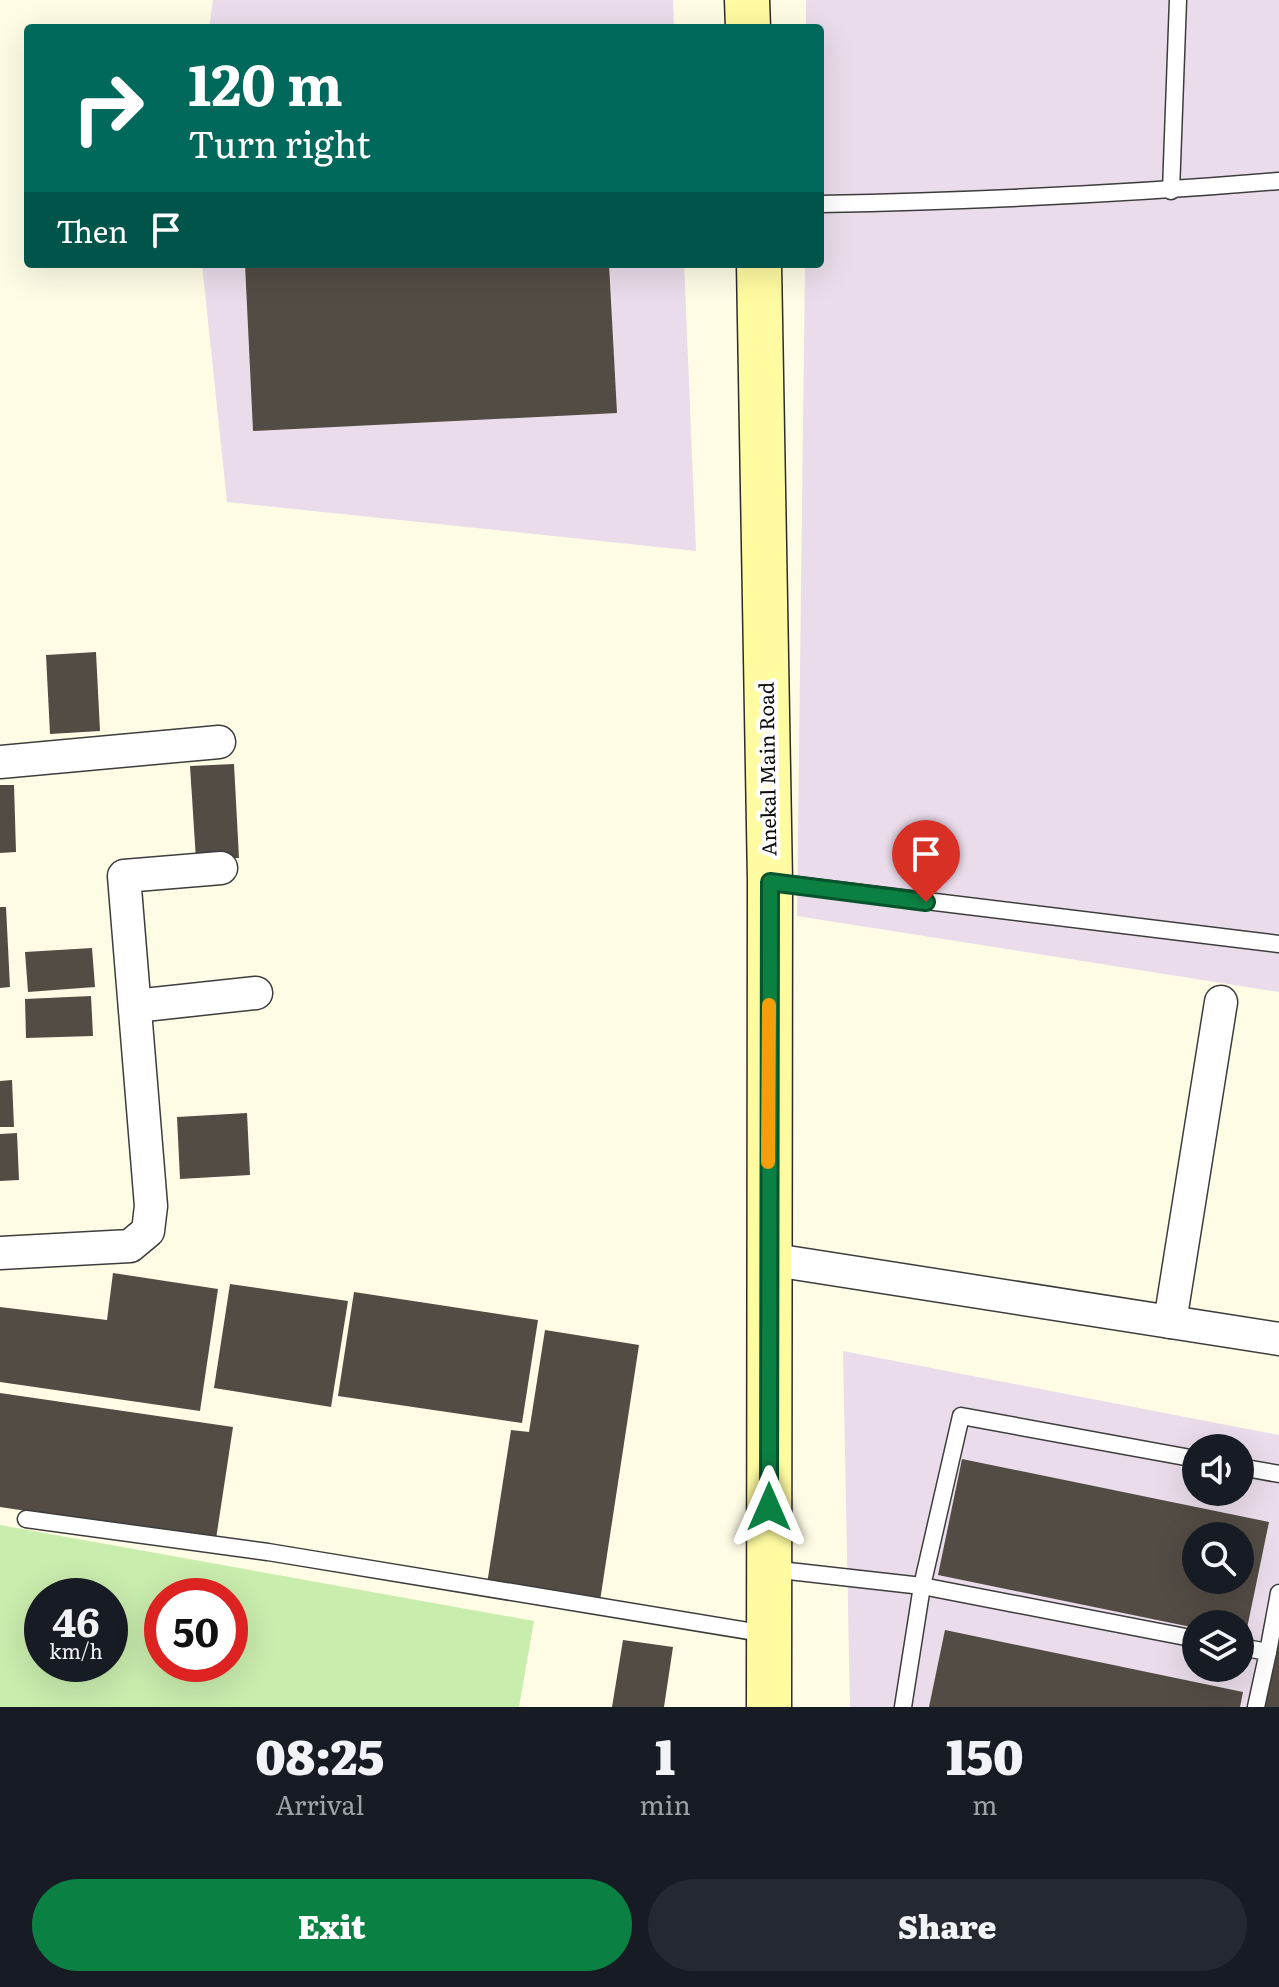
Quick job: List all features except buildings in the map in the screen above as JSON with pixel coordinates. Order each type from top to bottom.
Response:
[{"type":"main road","points":[[747,0],[748,24]]},
{"type":"main road","name":"Anekal Main Road","points":[[759,268],[770,882],[769,1707]]},
{"type":"street","points":[[0,762],[219,742]]},
{"type":"street","points":[[0,1253],[130,1246],[148,1231],[151,1206],[124,876],[221,868]]},
{"type":"street","points":[[135,1006],[256,993]]},
{"type":"street","points":[[1170,1322],[1221,1002]]},
{"type":"street","points":[[768,1259],[1279,1339]]},
{"type":"lane","points":[[1171,191],[1178,0]]},
{"type":"lane","points":[[824,204],[1171,191],[1279,181]]},
{"type":"lane","points":[[770,882],[1279,944]]},
{"type":"lane","points":[[903,1707],[922,1586],[961,1416],[1182,1456]]},
{"type":"lane","points":[[1254,1470],[1279,1474]]},
{"type":"lane","points":[[26,1519],[268,1552],[769,1635]]},
{"type":"lane","points":[[769,1569],[922,1586],[1182,1636]]},
{"type":"lane","points":[[1256,1707],[1279,1593]]},
{"type":"lane","points":[[1254,1650],[1268,1652]]},
{"type":"shaded area","points":[[213,0],[673,0],[674,24],[210,24]]},
{"type":"shaded area","points":[[806,0],[1279,0],[1279,992],[797,916],[805,268],[824,268],[824,24],[806,24]]},
{"type":"shaded area","points":[[202,268],[684,268],[696,551],[227,502]]},
{"type":"shaded area","points":[[843,1351],[1279,1435],[1279,1707],[850,1707]]},
{"type":"green space","points":[[0,1525],[534,1621],[519,1707],[0,1707]]},
{"type":"slow traffic","points":[[768,1162],[769,1005]]},
{"type":"route","points":[[769,1507],[770,882],[926,902]]}]
